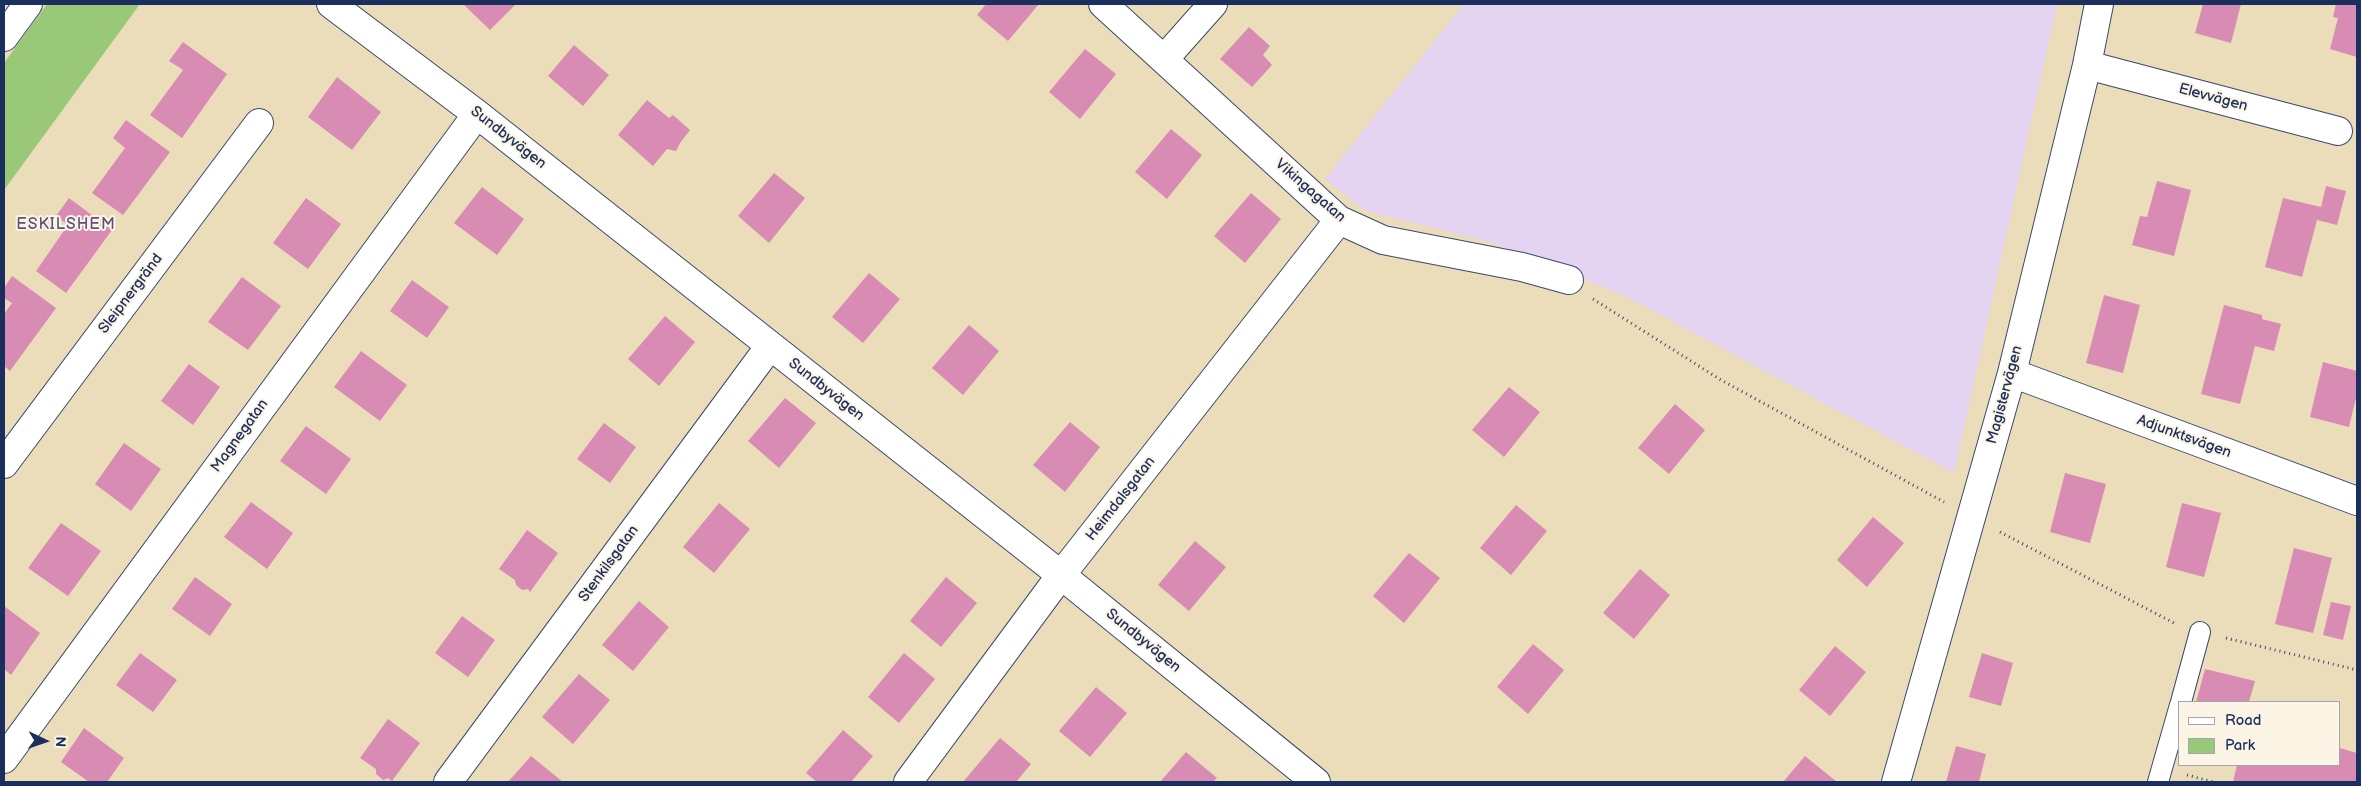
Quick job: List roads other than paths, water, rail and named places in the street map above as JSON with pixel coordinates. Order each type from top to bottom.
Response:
[{"type":"street","points":[[4,37],[28,4]]},
{"type":"street","name":"Sundbyvägen","points":[[331,4],[477,114],[1061,575],[1316,782]]},
{"type":"street","name":"Vikingagatan","points":[[1104,4],[1165,58],[1339,220],[1383,240],[1522,267],[1569,280]]},
{"type":"street","points":[[1165,58],[1213,4]]},
{"type":"street","name":"Magistervägen","points":[[1896,782],[2012,373],[2088,65],[2099,4]]},
{"type":"street","name":"Elevvägen","points":[[2088,65],[2338,130]]},
{"type":"street","name":"Magnegatan","points":[[4,759],[477,114]]},
{"type":"street","name":"Sleipnergränd","points":[[4,464],[259,123]]},
{"type":"street","name":"Heimdalsgatan","points":[[908,782],[1061,575],[1339,220]]},
{"type":"street","name":"Stenkilsgatan","points":[[448,782],[770,346]]},
{"type":"street","name":"Adjunktsvägen","points":[[2012,373],[2357,502]]},
{"type":"lane","points":[[2181,701],[2200,632]]},
{"type":"lane","points":[[2158,782],[2178,711]]},
{"type":"district","name":"ESKILSHEM","points":[[66,225]]}]
